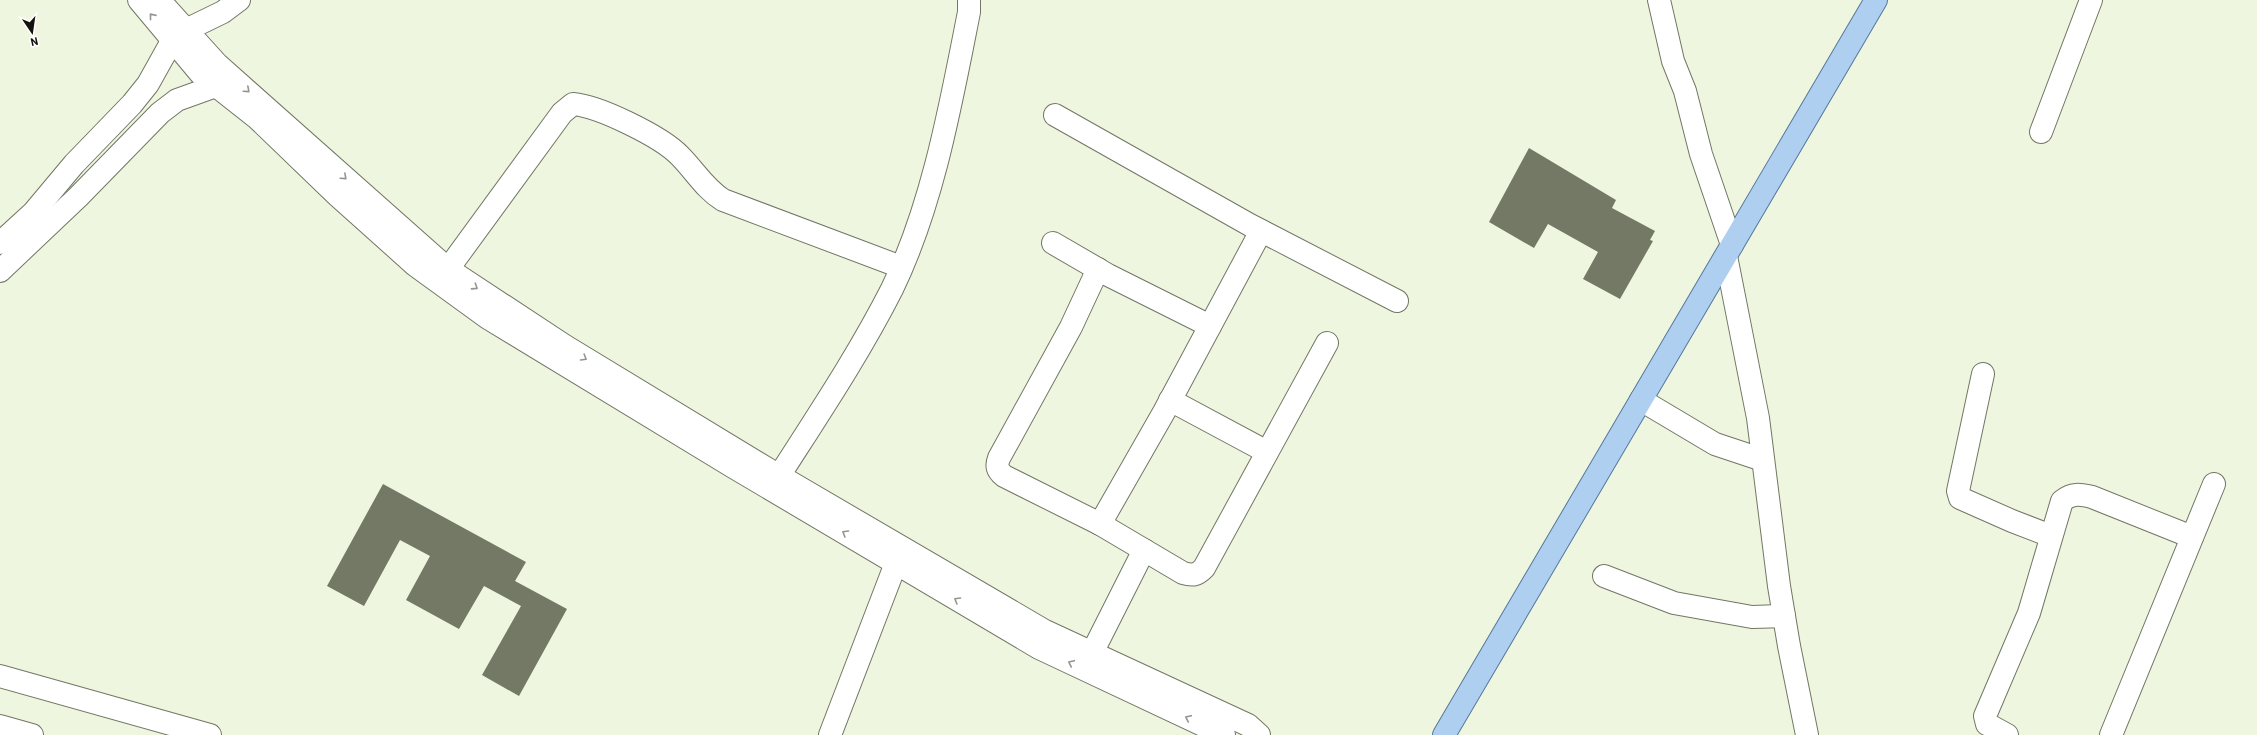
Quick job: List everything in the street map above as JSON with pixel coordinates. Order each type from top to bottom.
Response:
[{"type":"main road","points":[[1444,735],[1876,0]]},
{"type":"street","points":[[139,0],[185,42]]},
{"type":"street","points":[[159,0],[185,42],[211,74],[338,196],[415,265],[488,318],[1039,648],[1224,735]]},
{"type":"street","points":[[0,243],[33,213],[74,164],[132,104],[151,78],[185,42],[239,0]]},
{"type":"street","points":[[779,476],[842,378],[892,288],[901,267],[916,228],[952,96],[969,12],[969,0]]},
{"type":"street","points":[[1659,0],[1673,61],[1685,91],[1701,154],[1729,250],[1758,418],[1784,616],[1807,735]]},
{"type":"street","points":[[2040,132],[2092,0]]},
{"type":"street","points":[[211,74],[448,269],[565,346],[779,476],[1045,631],[1248,725],[1259,735]]},
{"type":"street","points":[[0,271],[78,197],[160,113],[211,74]]},
{"type":"street","points":[[448,269],[562,113],[573,104],[582,105],[618,119],[665,144],[680,156],[712,193],[723,200],[901,267]]},
{"type":"street","points":[[1055,115],[1262,231],[1397,301]]},
{"type":"street","points":[[1100,524],[1170,400],[1262,231]]},
{"type":"street","points":[[1053,243],[1098,269],[1210,326]]},
{"type":"street","points":[[1098,269],[1071,327],[997,465],[998,471],[1004,476],[1100,524],[1183,573],[1191,575],[1198,574],[1204,568],[1327,344]]},
{"type":"street","points":[[1983,374],[1958,491],[1960,498],[1986,511],[2051,536]]},
{"type":"street","points":[[1170,400],[1267,452]]},
{"type":"street","points":[[1641,400],[1715,444],[1763,460]]},
{"type":"street","points":[[2111,735],[2214,484]]},
{"type":"street","points":[[2007,735],[1987,724],[1985,716],[2029,613],[2062,502],[2068,496],[2082,494],[2192,537]]},
{"type":"street","points":[[1092,653],[1144,550]]},
{"type":"street","points":[[830,735],[896,563]]},
{"type":"street","points":[[1604,576],[1674,603],[1752,617],[1784,616]]},
{"type":"street","points":[[0,676],[210,735]]},
{"type":"street","points":[[0,726],[32,735]]},
{"type":"building","points":[[1529,148],[1616,200],[1612,208],[1655,231],[1650,240],[1653,241],[1620,299],[1583,279],[1598,252],[1548,224],[1534,248],[1489,222]]},
{"type":"building","points":[[383,484],[526,562],[515,581],[567,609],[519,696],[482,675],[521,606],[484,586],[459,629],[406,600],[430,556],[400,540],[364,606],[327,586]]}]
